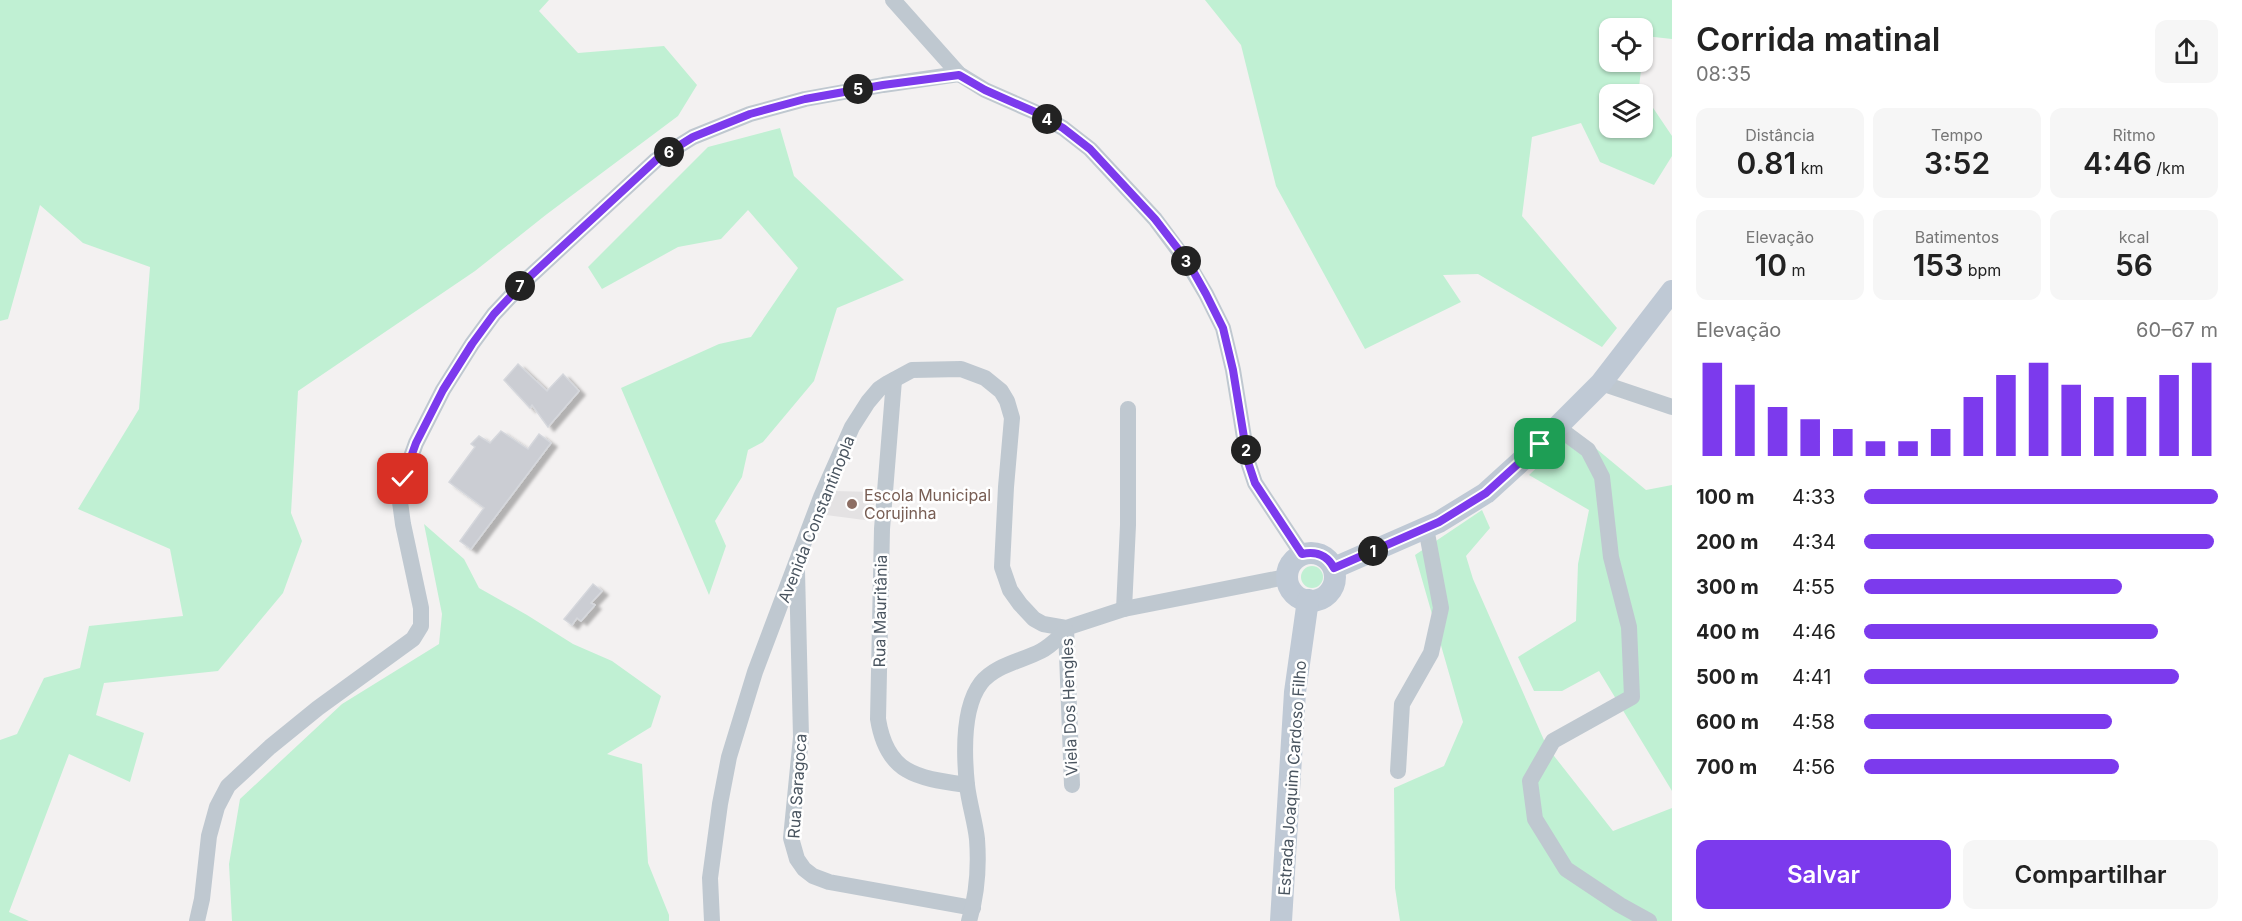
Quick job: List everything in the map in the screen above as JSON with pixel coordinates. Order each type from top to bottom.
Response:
[{"type":"street","points":[[893,0],[959,75],[985,90],[1035,112],[1063,128],[1090,149],[1155,219],[1188,262],[1223,328],[1233,370],[1248,462],[1255,483],[1302,554]]},
{"type":"street","points":[[197,921],[202,899],[209,836],[217,807],[228,786],[310,714],[413,639],[420,626],[421,608],[400,502],[403,479],[416,443],[443,390],[494,314],[525,281],[656,160],[693,137],[750,114],[805,99],[883,85],[959,75]]},
{"type":"street","points":[[1334,568],[1439,522],[1486,493],[1601,383],[1672,291]]},
{"type":"street","name":"Avenida Constantinopla","points":[[712,921],[710,878],[718,812],[729,756],[755,672],[820,497],[852,428],[879,389],[912,370],[961,369],[985,378],[1001,391],[1012,418],[1002,567],[1005,579],[1020,604],[1034,619],[1043,624],[1066,629]]},
{"type":"street","name":"Rua Mauritânia","points":[[894,380],[882,529],[878,719],[881,737],[890,754],[906,770],[928,780],[967,785]]},
{"type":"street","points":[[1601,383],[1672,407]]},
{"type":"street","points":[[1124,609],[1128,525],[1128,409]]},
{"type":"street","points":[[1557,427],[1588,450],[1602,477],[1611,557],[1629,627],[1632,697],[1553,741],[1530,781],[1534,819],[1566,869],[1620,905],[1649,921]]},
{"type":"street","points":[[1398,771],[1402,704],[1431,653],[1441,608],[1426,528]]},
{"type":"street","points":[[1302,554],[1319,554],[1331,562],[1334,568],[1335,582],[1329,593],[1318,600],[1302,600],[1288,585],[1290,564],[1302,554]]},
{"type":"street","name":"Rua Saragoca","points":[[797,562],[801,737],[791,838],[797,859],[813,876],[829,882],[971,914]]},
{"type":"street","points":[[971,914],[976,880],[977,841],[967,785],[967,713],[972,697],[982,682],[1003,667],[1044,650],[1066,629],[1124,609],[1287,578]]},
{"type":"street","name":"Estrada Joaquim Cardoso Filho","points":[[1281,921],[1295,692],[1308,600]]},
{"type":"street","name":"Viela Dos Hengles","points":[[1066,629],[1072,785]]},
{"type":"shaded area","name":"Escola Municipal Corujinha","points":[[834,491],[875,492],[872,521],[826,515]]},
{"type":"green space","points":[[0,0],[549,0],[539,11],[578,53],[664,46],[697,85],[678,116],[475,271],[298,391],[291,513],[302,541],[283,593],[218,671],[104,683],[96,715],[144,733],[130,782],[69,754],[9,912],[29,921],[0,921],[0,740],[17,734],[44,678],[80,668],[89,626],[183,616],[170,549],[78,509],[139,409],[150,267],[83,243],[40,205],[8,319],[0,321]]},
{"type":"green space","points":[[1205,0],[1672,0],[1672,39],[1653,37],[1653,18],[1599,18],[1599,72],[1641,72],[1639,84],[1599,84],[1599,138],[1653,138],[1653,108],[1672,136],[1672,156],[1654,185],[1600,162],[1581,123],[1532,137],[1522,216],[1617,328],[1602,347],[1478,274],[1443,275],[1461,302],[1365,349],[1276,186],[1241,45]]},
{"type":"green space","points":[[780,128],[794,176],[904,280],[837,308],[814,381],[763,442],[748,450],[742,477],[715,521],[726,546],[709,595],[621,388],[719,344],[751,337],[798,268],[748,210],[721,239],[678,247],[602,289],[588,267],[708,147]]},
{"type":"green space","points":[[1575,431],[1646,490],[1672,485],[1672,791],[1599,671],[1562,691],[1534,691],[1518,657],[1576,621],[1578,564],[1589,510],[1529,475]]},
{"type":"green space","points":[[1482,510],[1490,528],[1466,556],[1473,579],[1547,747],[1613,831],[1672,808],[1672,921],[1400,921],[1395,888],[1394,788],[1444,766],[1463,722],[1415,555]]},
{"type":"green space","points":[[424,524],[464,559],[479,588],[573,644],[612,661],[661,696],[651,727],[607,754],[642,764],[648,863],[669,915],[669,921],[232,921],[229,864],[240,799],[342,704],[439,644],[442,614]]},
{"type":"green space","points":[[1312,566],[1320,569],[1323,577],[1320,585],[1312,588],[1304,585],[1301,577],[1304,569]]},
{"type":"building","points":[[518,364],[547,391],[563,374],[579,391],[548,427],[532,405],[530,408],[504,380]]},
{"type":"building","points":[[501,431],[528,449],[539,434],[551,443],[471,549],[460,541],[484,508],[449,482],[475,447],[471,444],[479,436],[490,443]]},
{"type":"building","points":[[593,584],[602,591],[591,603],[595,605],[581,621],[577,618],[572,625],[564,619]]},
{"type":"place","name":"Escola Municipal Corujinha","points":[[852,504]]},
{"type":"route","points":[[403,479],[416,443],[443,390],[494,314],[525,281],[656,160],[693,137],[750,114],[805,99],[883,85],[959,75],[985,90],[1035,112],[1063,128],[1090,149],[1155,219],[1188,262],[1223,328],[1233,370],[1248,462],[1255,483],[1302,554],[1312,552],[1326,557],[1334,568],[1439,522],[1486,493],[1540,444]]}]
